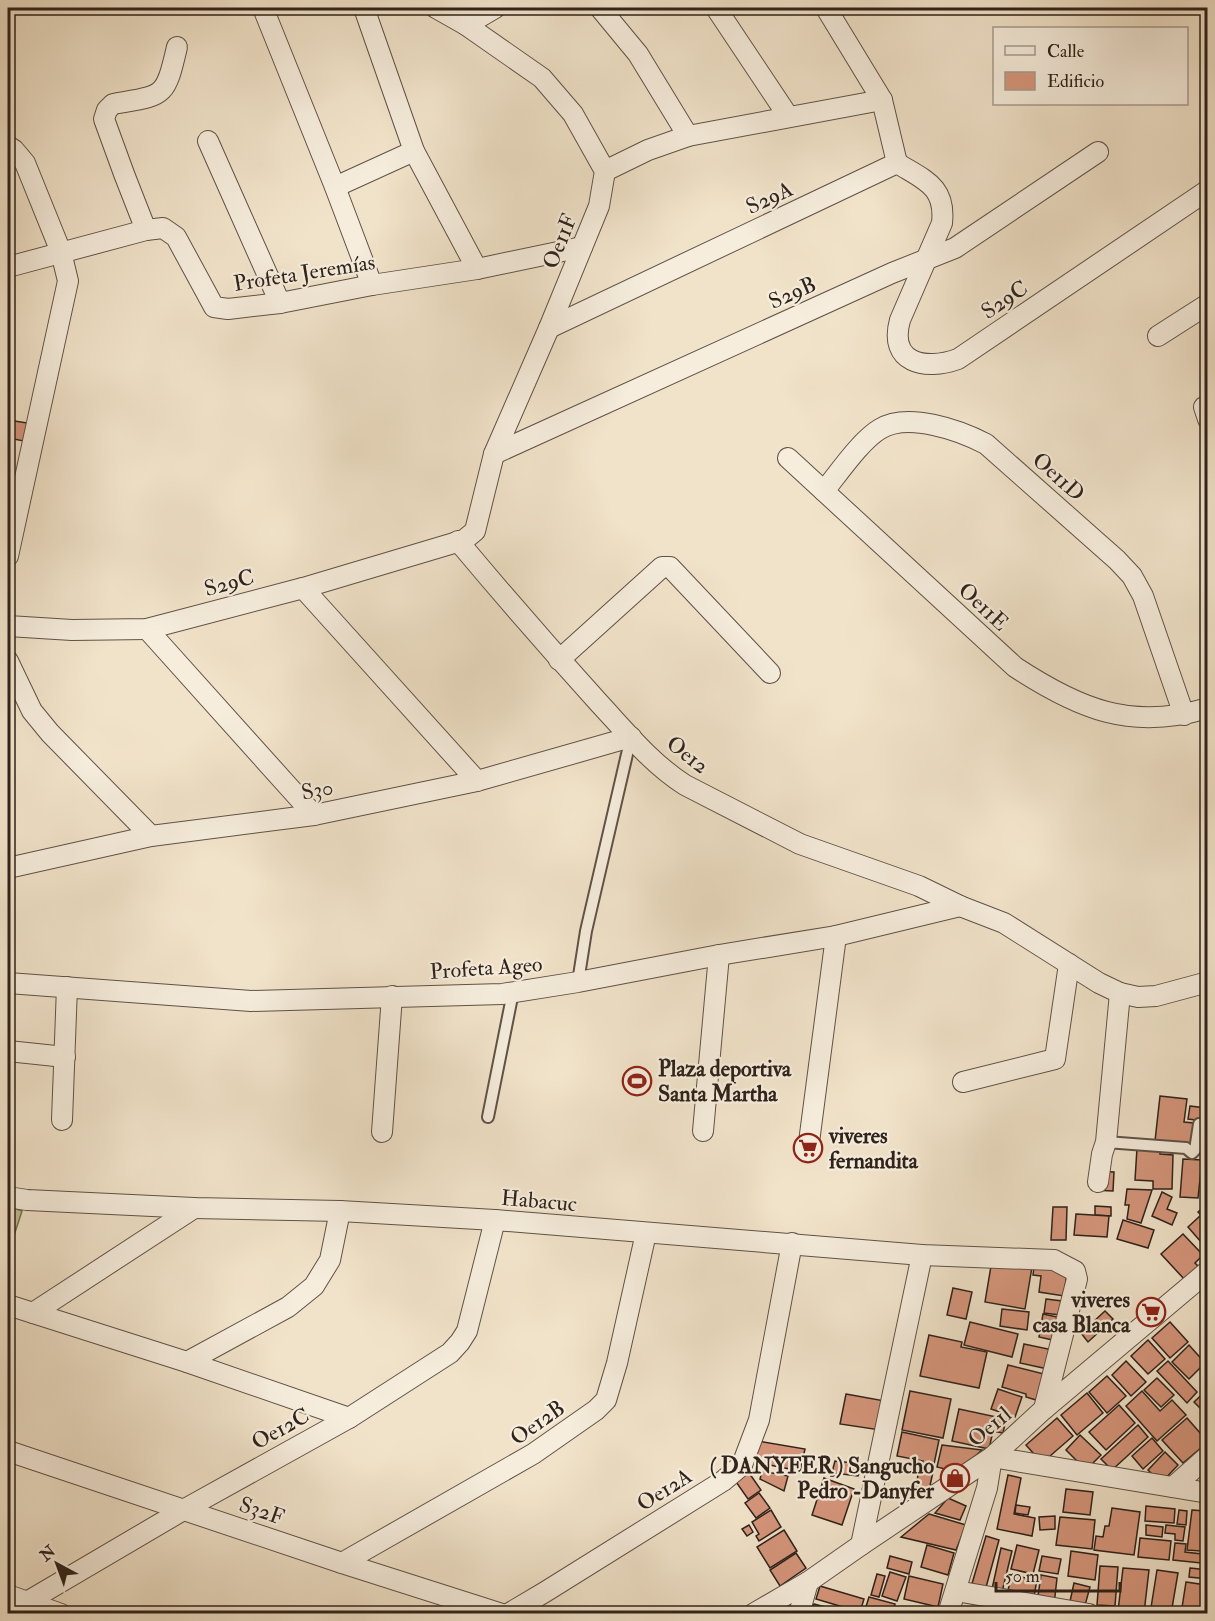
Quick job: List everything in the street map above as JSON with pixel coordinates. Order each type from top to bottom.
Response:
[{"type":"street","points":[[263,8],[372,285]]},
{"type":"street","points":[[364,8],[414,151],[477,269]]},
{"type":"street","points":[[436,8],[466,25],[542,78],[573,114],[605,171],[648,150],[688,136],[882,100]]},
{"type":"street","points":[[466,25],[495,8]]},
{"type":"street","points":[[600,8],[638,54],[688,136]]},
{"type":"street","points":[[716,8],[788,116]]},
{"type":"street","points":[[826,8],[882,100],[897,163],[923,178],[940,198],[943,212],[942,223],[925,261]]},
{"type":"street","points":[[146,230],[137,203],[124,176],[104,114],[113,104],[151,97],[162,90],[169,79],[177,47]]},
{"type":"street","points":[[208,141],[280,303]]},
{"type":"street","points":[[8,146],[25,163],[61,252],[68,281],[8,556]]},
{"type":"street","points":[[335,187],[414,151]]},
{"type":"street","name":"S29B","points":[[494,454],[881,278],[955,248],[1098,152]]},
{"type":"street","name":"S29A","points":[[549,328],[897,163]]},
{"type":"street","name":"Oe11F","points":[[458,541],[464,540],[476,531],[494,454],[599,206],[605,171]]},
{"type":"street","name":"S29C","points":[[925,261],[900,320],[897,331],[898,342],[903,353],[914,361],[928,365],[943,364],[958,359],[1208,190]]},
{"type":"street","name":"Profeta Jeremías","points":[[8,267],[146,230],[163,228],[176,237],[214,307],[228,309],[280,303],[372,285],[477,269],[582,247]]},
{"type":"street","points":[[1158,336],[1208,304]]},
{"type":"street","name":"Oe11D","points":[[824,491],[869,437],[890,424],[938,426],[967,434],[986,444],[1117,560],[1132,576],[1143,596],[1184,715]]},
{"type":"street","name":"Oe11E","points":[[788,458],[1015,667],[1046,687],[1081,704],[1117,715],[1145,718],[1184,715],[1208,708]]},
{"type":"street","name":"S29C","points":[[8,626],[72,630],[147,629],[303,588],[458,541]]},
{"type":"street","name":"Oe12","points":[[458,541],[559,660],[670,775],[699,794],[800,844],[906,881],[1004,923],[1120,993]]},
{"type":"street","points":[[559,660],[662,567],[670,567],[770,673]]},
{"type":"street","points":[[303,588],[477,781]]},
{"type":"street","points":[[147,629],[314,815]]},
{"type":"street","points":[[8,661],[32,711],[50,733],[151,836]]},
{"type":"street","name":"S30","points":[[8,868],[151,836],[314,815],[477,781],[631,737]]},
{"type":"street","name":"Profeta Ageo","points":[[8,983],[250,1001],[502,994],[836,936],[960,906]]},
{"type":"street","points":[[809,1142],[836,936]]},
{"type":"street","points":[[703,1131],[719,955]]},
{"type":"street","points":[[963,1082],[1055,1059],[1069,964]]},
{"type":"street","points":[[1098,1182],[1106,1142],[1120,993],[1138,997],[1156,996],[1208,982]]},
{"type":"street","points":[[62,1120],[68,987]]},
{"type":"street","points":[[382,1132],[392,996]]},
{"type":"street","points":[[8,1051],[65,1057]]},
{"type":"street","name":"Habacuc","points":[[8,1197],[27,1200],[194,1208],[340,1211],[495,1220],[922,1255],[1054,1260],[1075,1271],[1077,1279],[1044,1410]]},
{"type":"street","points":[[33,1314],[194,1208]]},
{"type":"street","points":[[187,1362],[288,1307],[314,1286],[330,1260],[340,1211]]},
{"type":"street","name":"Oe12C","points":[[8,1613],[185,1509],[349,1418],[436,1363],[460,1342],[466,1331],[495,1220]]},
{"type":"street","name":"Oe12B","points":[[342,1563],[533,1454],[596,1410],[606,1400],[617,1364],[646,1233]]},
{"type":"street","name":"Oe12A","points":[[508,1614],[713,1487],[742,1465],[759,1420],[792,1243]]},
{"type":"street","points":[[861,1545],[922,1255]]},
{"type":"street","name":"Oe11l","points":[[753,1614],[808,1582],[992,1457],[1208,1271]]},
{"type":"street","points":[[8,1305],[187,1362],[349,1418]]},
{"type":"street","name":"S32F","points":[[8,1450],[342,1563],[502,1614]]},
{"type":"street","points":[[1173,1487],[1208,1456]]},
{"type":"street","points":[[948,1614],[987,1488],[992,1457],[1208,1493]]},
{"type":"street","points":[[799,1614],[808,1582]]},
{"type":"street","points":[[956,1591],[1089,1614]]},
{"type":"street","points":[[8,1595],[61,1614]]},
{"type":"lane","points":[[578,982],[586,931],[631,737]]},
{"type":"lane","points":[[488,1117],[513,992]]},
{"type":"lane","points":[[1106,1142],[1186,1148],[1192,1153],[1195,1150],[1199,1124]]},
{"type":"green space","points":[[8,1206],[22,1211],[8,1254]]},
{"type":"building","points":[[8,420],[34,424],[29,442],[8,438]]},
{"type":"building","points":[[1160,1096],[1187,1099],[1184,1122],[1194,1123],[1191,1145],[1155,1141]]},
{"type":"building","points":[[1190,1106],[1206,1108],[1204,1121],[1188,1119]]},
{"type":"building","points":[[1137,1148],[1160,1148],[1160,1154],[1173,1155],[1172,1189],[1153,1189],[1153,1181],[1135,1180]]},
{"type":"building","points":[[1183,1159],[1202,1160],[1198,1198],[1180,1197]]},
{"type":"building","points":[[1093,1171],[1114,1172],[1113,1191],[1092,1190]]},
{"type":"building","points":[[1127,1189],[1152,1190],[1141,1223],[1127,1219],[1129,1205],[1125,1205]]},
{"type":"building","points":[[1162,1192],[1172,1197],[1167,1209],[1177,1213],[1172,1225],[1152,1216]]},
{"type":"building","points":[[1207,1204],[1208,1250],[1188,1227],[1201,1215],[1198,1212]]},
{"type":"building","points":[[1095,1206],[1111,1207],[1111,1216],[1095,1215]]},
{"type":"building","points":[[1053,1207],[1067,1207],[1066,1240],[1051,1240]]},
{"type":"building","points":[[1076,1214],[1109,1216],[1107,1237],[1074,1235]]},
{"type":"building","points":[[1123,1220],[1154,1230],[1148,1248],[1117,1239]]},
{"type":"building","points":[[1183,1234],[1203,1255],[1195,1263],[1199,1267],[1185,1280],[1161,1254]]},
{"type":"building","points":[[992,1260],[1032,1267],[1025,1309],[985,1302]]},
{"type":"building","points":[[1034,1267],[1067,1271],[1064,1296],[1039,1292],[1041,1276],[1033,1275]]},
{"type":"building","points":[[953,1288],[972,1292],[966,1319],[947,1315]]},
{"type":"building","points":[[1046,1299],[1062,1301],[1060,1315],[1044,1313]]},
{"type":"building","points":[[1002,1309],[1029,1312],[1027,1330],[1000,1326]]},
{"type":"building","points":[[1105,1311],[1113,1319],[1088,1342],[1081,1333]]},
{"type":"building","points":[[1043,1314],[1062,1318],[1057,1341],[1039,1337]]},
{"type":"building","points":[[970,1322],[1018,1334],[1012,1357],[964,1345]]},
{"type":"building","points":[[1170,1322],[1188,1342],[1170,1358],[1152,1338]]},
{"type":"building","points":[[929,1335],[962,1342],[961,1347],[987,1352],[979,1388],[920,1376]]},
{"type":"building","points":[[1148,1340],[1165,1359],[1148,1374],[1131,1356]]},
{"type":"building","points":[[1024,1344],[1053,1350],[1048,1369],[1020,1363]]},
{"type":"building","points":[[1189,1345],[1205,1363],[1189,1379],[1172,1362]]},
{"type":"building","points":[[1126,1361],[1146,1382],[1131,1396],[1112,1375]]},
{"type":"building","points":[[1168,1361],[1197,1392],[1187,1403],[1157,1371]]},
{"type":"building","points":[[1008,1365],[1044,1374],[1036,1400],[1026,1397],[1026,1394],[1002,1387]]},
{"type":"building","points":[[1107,1376],[1126,1396],[1107,1413],[1089,1392]]},
{"type":"building","points":[[1157,1378],[1174,1395],[1161,1407],[1144,1390]]},
{"type":"building","points":[[998,1389],[1022,1397],[1015,1417],[991,1409]]},
{"type":"building","points":[[1208,1389],[1208,1416],[1194,1402]]},
{"type":"building","points":[[910,1391],[951,1399],[943,1438],[902,1430]]},
{"type":"building","points":[[1142,1391],[1160,1411],[1172,1400],[1186,1415],[1157,1441],[1126,1406]]},
{"type":"building","points":[[1087,1393],[1103,1413],[1077,1435],[1061,1415]]},
{"type":"building","points":[[846,1394],[885,1401],[880,1430],[840,1424]]},
{"type":"building","points":[[1119,1405],[1135,1423],[1106,1450],[1089,1432]]},
{"type":"building","points":[[959,1409],[1006,1419],[1003,1433],[993,1431],[989,1449],[952,1441]]},
{"type":"building","points":[[1057,1418],[1073,1436],[1042,1463],[1026,1445]]},
{"type":"building","points":[[1187,1418],[1208,1442],[1183,1463],[1162,1440]]},
{"type":"building","points":[[1138,1425],[1148,1437],[1112,1470],[1101,1459]]},
{"type":"building","points":[[902,1432],[939,1440],[933,1469],[921,1467],[923,1461],[897,1456]]},
{"type":"building","points":[[1080,1435],[1101,1455],[1086,1470],[1066,1450]]},
{"type":"building","points":[[1152,1438],[1163,1451],[1143,1469],[1132,1456]]},
{"type":"building","points":[[758,1441],[805,1449],[800,1471],[754,1462]]},
{"type":"building","points":[[942,1445],[982,1450],[957,1472],[937,1467]]},
{"type":"building","points":[[1165,1452],[1178,1465],[1161,1483],[1148,1470]]},
{"type":"building","points":[[835,1461],[863,1464],[858,1476],[834,1473],[834,1476],[831,1476]]},
{"type":"building","points":[[919,1469],[933,1472],[929,1490],[916,1487]]},
{"type":"building","points":[[747,1470],[761,1490],[748,1499],[734,1479]]},
{"type":"building","points":[[762,1471],[788,1476],[784,1491],[760,1479]]},
{"type":"building","points":[[1008,1475],[1021,1478],[1014,1514],[1035,1518],[1032,1536],[997,1529]]},
{"type":"building","points":[[824,1478],[854,1489],[842,1525],[812,1515]]},
{"type":"building","points":[[1066,1489],[1093,1492],[1090,1515],[1063,1512]]},
{"type":"building","points":[[759,1493],[770,1508],[756,1518],[745,1503]]},
{"type":"building","points":[[948,1498],[966,1506],[960,1520],[935,1513]]},
{"type":"building","points":[[1016,1505],[1030,1507],[1028,1515],[1015,1513]]},
{"type":"building","points":[[1146,1506],[1175,1509],[1174,1523],[1145,1521]]},
{"type":"building","points":[[1112,1508],[1140,1512],[1134,1555],[1094,1550],[1096,1536],[1103,1537],[1105,1526],[1109,1526]]},
{"type":"building","points":[[771,1510],[781,1527],[759,1541],[756,1536],[759,1534],[752,1522]]},
{"type":"building","points":[[1179,1510],[1187,1511],[1186,1525],[1177,1524]]},
{"type":"building","points":[[1192,1510],[1205,1511],[1201,1551],[1187,1550]]},
{"type":"building","points":[[929,1514],[966,1525],[956,1550],[901,1537]]},
{"type":"building","points":[[1055,1516],[1055,1529],[1040,1530],[1039,1517]]},
{"type":"building","points":[[1060,1517],[1095,1520],[1092,1549],[1056,1545]]},
{"type":"building","points":[[749,1525],[753,1532],[747,1536],[742,1529]]},
{"type":"building","points":[[1146,1525],[1163,1527],[1162,1537],[1146,1535]]},
{"type":"building","points":[[1166,1525],[1185,1527],[1183,1541],[1175,1540],[1175,1534],[1165,1533]]},
{"type":"building","points":[[784,1530],[797,1551],[770,1568],[757,1547]]},
{"type":"building","points":[[986,1536],[999,1540],[985,1591],[971,1587]]},
{"type":"building","points":[[1140,1538],[1171,1541],[1169,1560],[1138,1557]]},
{"type":"building","points":[[1175,1543],[1186,1544],[1185,1552],[1202,1554],[1201,1563],[1173,1560]]},
{"type":"building","points":[[927,1545],[954,1553],[948,1575],[921,1567]]},
{"type":"building","points":[[1017,1545],[1039,1550],[1033,1574],[1011,1569]]},
{"type":"building","points":[[1001,1548],[1012,1551],[1002,1592],[992,1589]]},
{"type":"building","points":[[1071,1551],[1098,1555],[1095,1580],[1068,1576]]},
{"type":"building","points":[[796,1553],[806,1568],[780,1586],[770,1570]]},
{"type":"building","points":[[890,1556],[912,1562],[909,1574],[887,1568]]},
{"type":"building","points":[[1042,1556],[1061,1559],[1058,1574],[1039,1571]]},
{"type":"building","points":[[1100,1566],[1118,1567],[1115,1606],[1097,1605]]},
{"type":"building","points":[[1123,1568],[1149,1570],[1144,1613],[1118,1611]]},
{"type":"building","points":[[1190,1568],[1208,1570],[1208,1579],[1189,1577]]},
{"type":"building","points":[[1157,1570],[1178,1573],[1171,1614],[1150,1614]]},
{"type":"building","points":[[890,1572],[906,1577],[897,1601],[882,1596]]},
{"type":"building","points":[[877,1574],[885,1576],[879,1597],[871,1595]]},
{"type":"building","points":[[1011,1575],[1037,1580],[1034,1596],[1008,1591]]},
{"type":"building","points":[[1041,1575],[1057,1578],[1054,1605],[1037,1603]]},
{"type":"building","points":[[909,1576],[943,1584],[938,1607],[904,1599]]},
{"type":"building","points":[[1186,1582],[1206,1585],[1202,1614],[1181,1614]]},
{"type":"building","points":[[1074,1583],[1090,1587],[1084,1609],[1069,1606]]},
{"type":"building","points":[[820,1586],[864,1599],[860,1612],[816,1599]]},
{"type":"building","points":[[869,1597],[895,1604],[893,1614],[864,1613]]},
{"type":"building","points":[[814,1604],[848,1613],[811,1614]]},
{"type":"building","points":[[926,1607],[938,1609],[937,1614],[925,1614]]},
{"type":"place","name":"Plaza deportiva Santa Martha","points":[[637,1081]]},
{"type":"place","name":"viveres fernandita","points":[[808,1148]]},
{"type":"place","name":"viveres casa Blanca","points":[[1151,1312]]},
{"type":"place","name":"( DANYFER ) Sangucho Pedro -Danyfer","points":[[955,1478]]}]
